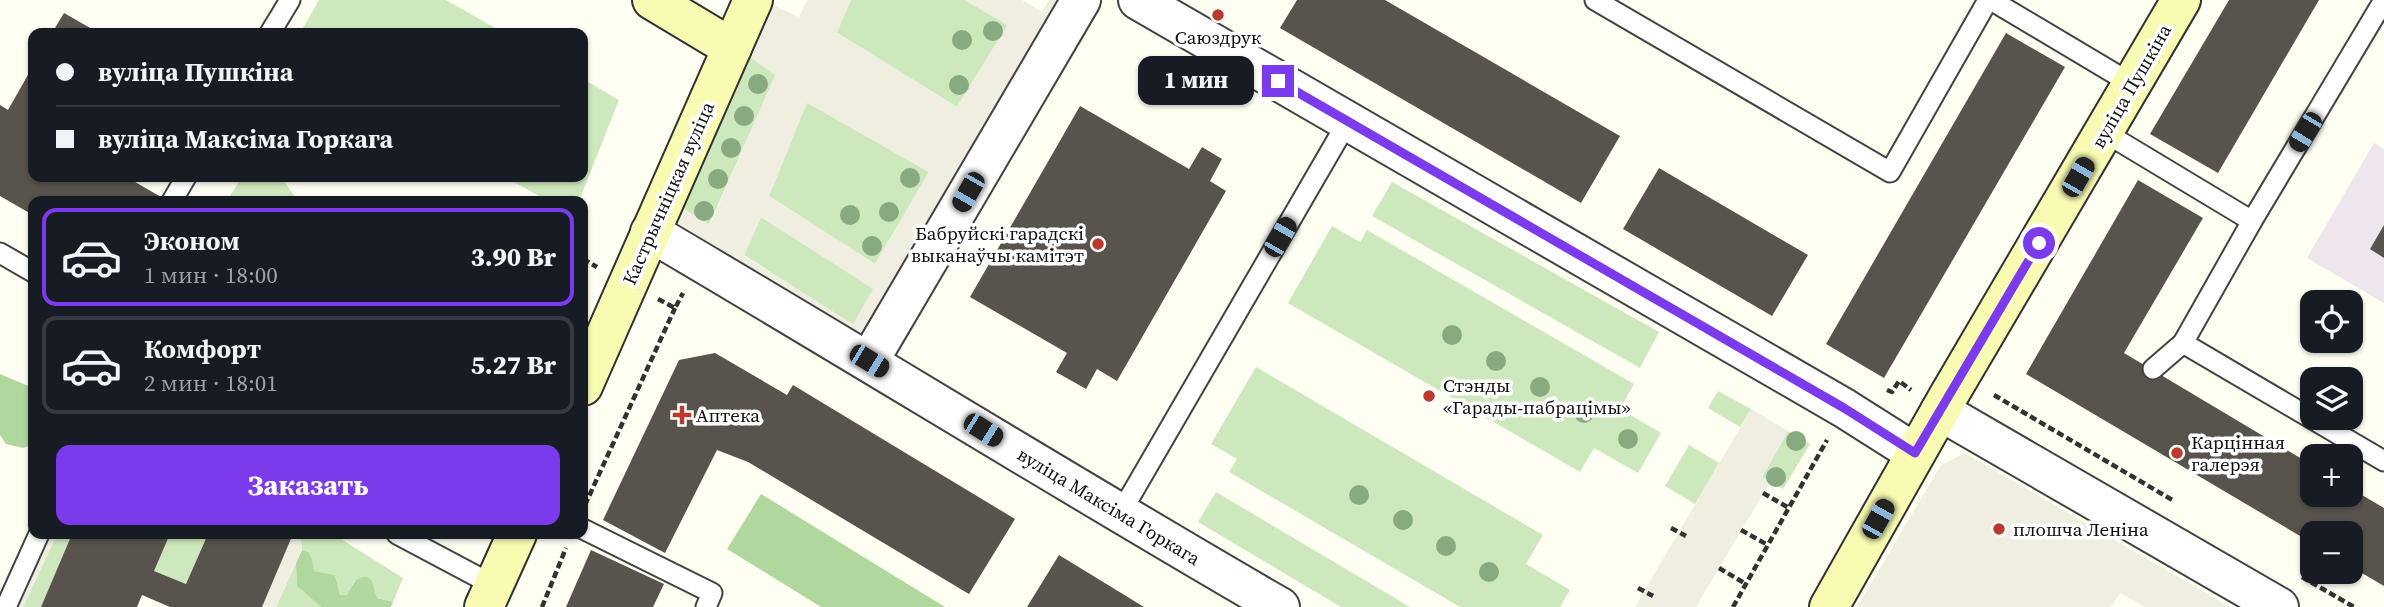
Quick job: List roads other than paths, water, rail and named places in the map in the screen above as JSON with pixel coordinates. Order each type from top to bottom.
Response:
[{"type":"main road","points":[[652,0],[732,48]]},
{"type":"main road","name":"Кастрычніцкая вуліца","points":[[588,375],[752,0]]},
{"type":"main road","name":"вуліца Пушкіна","points":[[1829,607],[1915,453],[1928,402],[2104,132],[2181,0]]},
{"type":"main road","points":[[488,596],[515,539]]},
{"type":"street","points":[[869,361],[1081,0]]},
{"type":"street","points":[[1138,0],[1844,408],[1915,453]]},
{"type":"street","name":"вуліца Максіма Горкага","points":[[650,232],[869,361],[1119,514],[1280,607]]},
{"type":"street","points":[[1928,402],[2279,607]]},
{"type":"lane","points":[[273,28],[290,0]]},
{"type":"lane","points":[[1595,0],[1891,172],[1989,0],[2132,84]]},
{"type":"lane","points":[[2153,369],[2183,343],[2252,221],[2384,0]]},
{"type":"lane","points":[[1119,514],[1348,121]]},
{"type":"lane","points":[[2104,132],[2252,221]]},
{"type":"lane","points":[[0,253],[28,269]]},
{"type":"lane","points":[[2183,343],[2384,461]]},
{"type":"lane","points":[[588,531],[712,593],[706,607]]},
{"type":"lane","points":[[6,607],[37,539]]},
{"type":"lane","points":[[404,539],[488,596]]},
{"type":"place","name":"Саюздрук","points":[[1218,15]]},
{"type":"place","name":"Бабруйскі гарадскі выканаўчы камітэт","points":[[1098,244]]},
{"type":"place","name":"Стэнды «Гарады-пабрацімы»","points":[[1429,396]]},
{"type":"place","name":"Аптека","points":[[682,415]]},
{"type":"place","name":"Карцінная галерэя","points":[[2177,453]]},
{"type":"place","name":"плошча Леніна","points":[[1999,529]]}]
